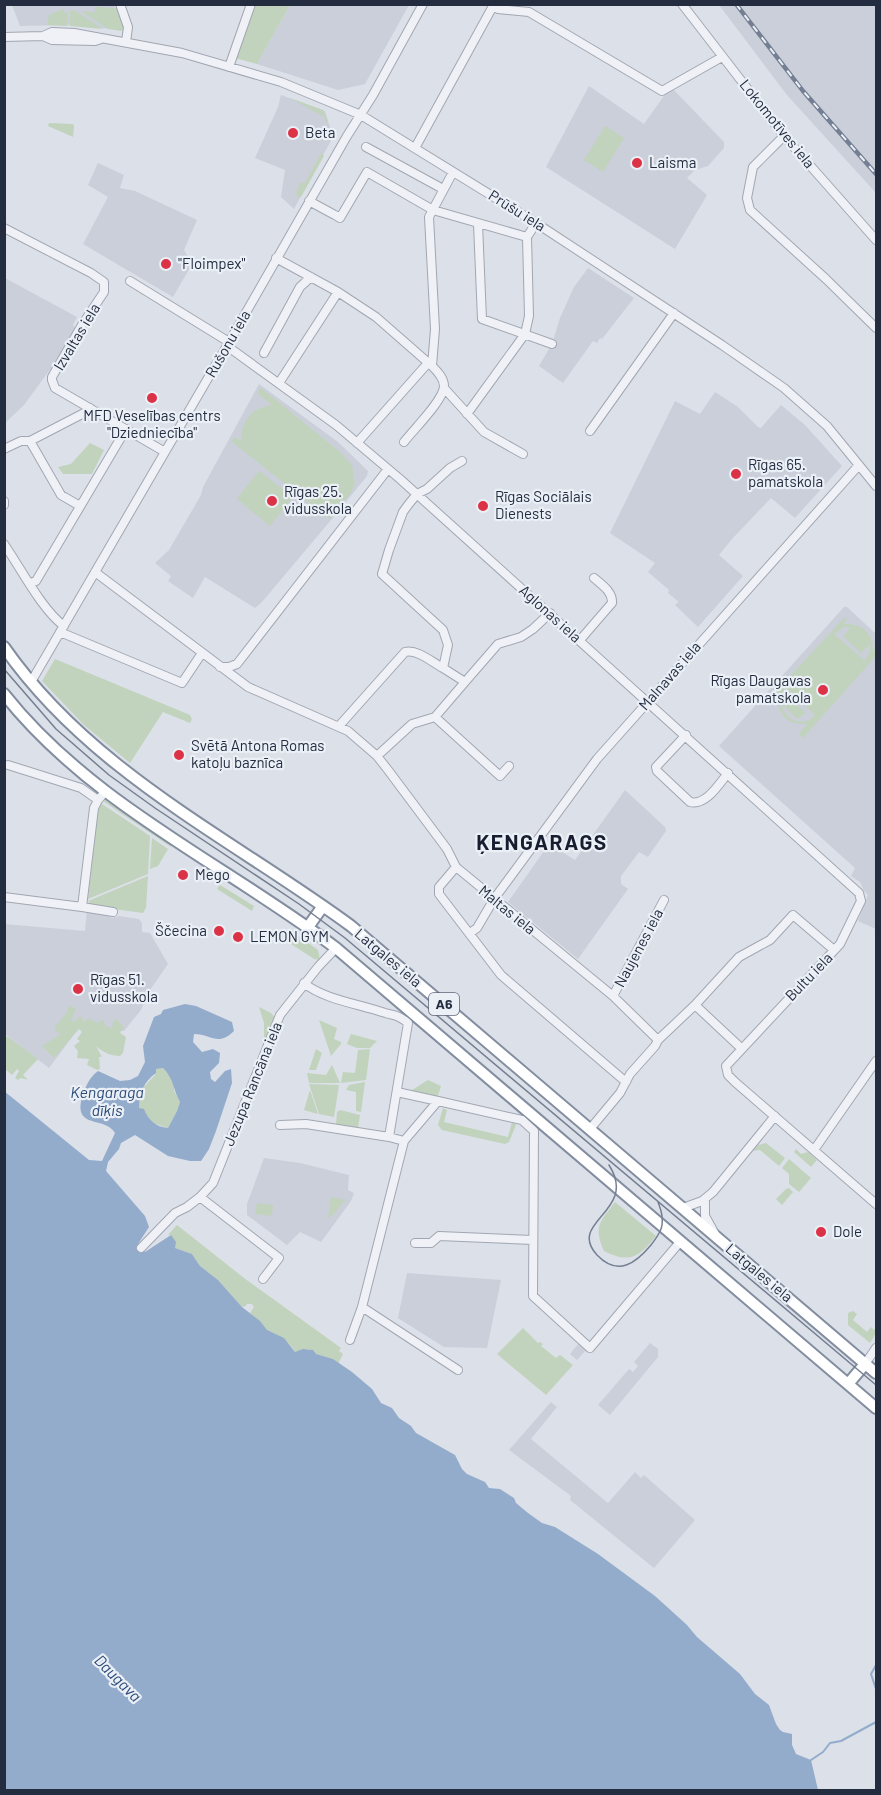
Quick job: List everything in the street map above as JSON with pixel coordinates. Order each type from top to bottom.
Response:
[{"type":"highway","name":"Latgales iela","points":[[4,647],[66,722],[107,758],[167,802],[323,906],[386,955],[876,1373]]},
{"type":"highway","name":"Latgales iela","points":[[4,694],[50,745],[102,796],[308,927],[336,948],[406,1015],[876,1408]]},
{"type":"highway","points":[[308,927],[323,906]]},
{"type":"highway","points":[[848,1384],[866,1364]]},
{"type":"street","points":[[120,4],[128,27],[126,42]]},
{"type":"street","points":[[229,67],[251,4]]},
{"type":"street","name":"Rušonu iela","points":[[31,682],[423,4]]},
{"type":"street","name":"Lokomotīves iela","points":[[682,4],[784,136],[876,240]]},
{"type":"street","points":[[415,148],[494,5],[498,9],[529,12],[662,91],[722,57]]},
{"type":"street","name":"Prūšu iela","points":[[4,37],[43,36],[60,41],[101,39],[182,53],[281,82],[360,115],[536,223],[784,388],[827,426],[876,486]]},
{"type":"street","points":[[784,136],[753,167],[747,198],[750,210],[876,327]]},
{"type":"street","points":[[366,147],[444,189]]},
{"type":"street","points":[[309,201],[340,218],[367,172],[433,210],[527,237]]},
{"type":"street","points":[[357,443],[430,364],[435,329],[429,217],[453,172]]},
{"type":"street","points":[[467,414],[525,334],[529,316],[527,237],[536,223]]},
{"type":"street","points":[[478,224],[482,319],[552,344]]},
{"type":"street","name":"Izvaltas iela","points":[[4,228],[92,273],[104,282],[104,292],[81,325],[52,381],[55,388],[165,452]]},
{"type":"street","points":[[276,258],[338,292],[392,330],[430,364],[442,379],[444,387],[484,432],[523,454]]},
{"type":"street","points":[[264,353],[300,287],[310,277]]},
{"type":"street","name":"Aglonas iela","points":[[130,281],[228,344],[388,469],[842,876],[861,897]]},
{"type":"street","points":[[279,383],[338,292]]},
{"type":"street","points":[[590,431],[674,313]]},
{"type":"street","points":[[404,442],[440,397],[444,387]]},
{"type":"street","points":[[4,449],[21,441],[30,441],[90,408]]},
{"type":"street","points":[[31,583],[36,580],[126,429]]},
{"type":"street","points":[[30,441],[61,495],[80,506]]},
{"type":"street","points":[[443,668],[448,645],[443,630],[382,574],[403,512],[417,494],[427,489],[450,468],[462,461]]},
{"type":"street","name":"Malnavas iela","points":[[470,933],[477,928],[494,899],[597,759],[859,465]]},
{"type":"street","points":[[220,667],[229,667],[237,663],[388,469]]},
{"type":"street","points":[[4,544],[62,629],[182,684],[202,653]]},
{"type":"street","name":"Maltas iela","points":[[95,572],[240,682],[348,731],[377,756],[447,849],[456,867],[613,996],[658,1040]]},
{"type":"street","points":[[580,640],[612,603],[610,593],[594,578]]},
{"type":"street","points":[[377,756],[412,724],[435,717],[498,644],[521,637],[550,614]]},
{"type":"street","points":[[339,726],[409,650],[465,682]]},
{"type":"street","points":[[237,663],[240,682]]},
{"type":"street","points":[[435,717],[500,776],[509,766]]},
{"type":"street","points":[[686,735],[656,767],[657,771],[690,802],[703,801],[728,773]]},
{"type":"street","points":[[8,765],[102,796],[94,808],[82,907]]},
{"type":"street","points":[[456,867],[439,886],[439,894],[501,975],[626,1082]]},
{"type":"street","points":[[4,897],[113,912]]},
{"type":"street","name":"Bultu iela","points":[[741,1048],[844,939],[861,897]]},
{"type":"street","name":"Naujenes iela","points":[[613,996],[664,900]]},
{"type":"street","points":[[590,1129],[620,1093],[630,1074],[658,1040],[695,1005],[739,957],[770,940],[793,915],[834,951]]},
{"type":"street","name":"Jezupa Rancāna iela","points":[[200,1197],[213,1183],[219,1170],[280,1015],[304,983],[336,948]]},
{"type":"street","points":[[304,983],[321,993],[386,1014],[406,1015],[408,1023],[390,1137]]},
{"type":"street","points":[[695,1005],[741,1048],[726,1066],[728,1075],[876,1204]]},
{"type":"street","points":[[814,1150],[876,1061]]},
{"type":"street","points":[[397,1092],[532,1122],[534,1131],[533,1296],[590,1348],[680,1242]]},
{"type":"street","points":[[350,1340],[362,1307],[404,1141],[438,1101]]},
{"type":"street","points":[[683,1208],[705,1199],[713,1192],[775,1116]]},
{"type":"street","points":[[280,1125],[306,1124],[404,1141]]},
{"type":"street","points":[[141,1248],[175,1213],[188,1207],[200,1197],[279,1258],[263,1279]]},
{"type":"street","points":[[705,1199],[705,1216],[716,1237]]},
{"type":"street","points":[[416,1243],[431,1243],[439,1236],[533,1240]]},
{"type":"street","points":[[362,1307],[458,1370]]},
{"type":"street","points":[[866,1364],[876,1348]]},
{"type":"shaded area","points":[[12,5],[114,5],[123,30],[64,25],[20,26]]},
{"type":"shaded area","points":[[290,5],[409,5],[365,84],[338,90],[257,64]]},
{"type":"shaded area","points":[[719,5],[876,5],[876,193],[787,95]]},
{"type":"shaded area","points":[[589,86],[644,124],[672,88],[724,142],[724,148],[708,166],[695,170],[687,178],[707,195],[675,249],[546,167]]},
{"type":"shaded area","points":[[281,95],[325,111],[333,137],[294,209],[281,197],[285,170],[255,158],[278,107]]},
{"type":"shaded area","points":[[98,163],[124,175],[120,188],[135,191],[197,220],[184,250],[192,264],[173,297],[83,244],[108,197],[88,185]]},
{"type":"shaded area","points":[[588,268],[634,298],[602,339],[600,338],[597,343],[593,341],[563,383],[539,366],[552,344],[560,318],[574,287]]},
{"type":"shaded area","points":[[5,278],[77,317],[73,325],[75,328],[54,364],[24,405],[5,423]]},
{"type":"shaded area","name":"Rīgas 25. vidusskola","points":[[259,384],[338,442],[368,471],[367,476],[331,520],[255,608],[205,577],[193,598],[168,581],[171,576],[155,563],[169,550],[201,495],[203,487]]},
{"type":"shaded area","name":"Rīgas 65. pamatskola","points":[[715,392],[738,407],[761,428],[781,405],[805,425],[842,466],[795,518],[771,498],[732,539],[719,555],[743,576],[698,627],[675,605],[679,602],[668,593],[669,590],[648,572],[655,563],[610,533],[675,401],[700,414]]},
{"type":"shaded area","name":"Rīgas Daugavas pamatskola","points":[[844,607],[847,607],[876,634],[876,929],[858,921],[868,895],[860,882],[851,876],[855,868],[719,746]]},
{"type":"shaded area","points":[[625,790],[665,827],[666,831],[648,857],[639,852],[621,876],[621,884],[628,889],[578,959],[508,902],[549,844],[575,860]]},
{"type":"shaded area","name":"Rīgas 51. vidusskola","points":[[87,910],[103,913],[112,918],[119,916],[139,919],[142,923],[142,932],[150,933],[168,964],[148,993],[141,1010],[124,1031],[78,1029],[49,1068],[5,1034],[4,924],[85,931]]},
{"type":"shaded area","points":[[264,1158],[300,1163],[349,1175],[348,1190],[354,1193],[351,1201],[321,1242],[300,1232],[287,1245],[247,1215],[247,1204]]},
{"type":"shaded area","points":[[407,1273],[501,1280],[487,1348],[444,1347],[398,1318]]},
{"type":"shaded area","points":[[579,1343],[586,1350],[577,1360],[570,1354]]},
{"type":"shaded area","points":[[650,1343],[658,1349],[658,1357],[610,1415],[598,1405],[629,1369],[633,1372],[638,1366],[634,1362]]},
{"type":"shaded area","points":[[551,1402],[557,1407],[531,1439],[608,1503],[635,1472],[641,1478],[644,1475],[695,1520],[654,1568],[570,1500],[571,1496],[509,1450]]},
{"type":"green space","points":[[256,5],[290,5],[257,64],[235,58]]},
{"type":"green space","points":[[95,7],[117,8],[124,28],[122,31],[108,29],[81,11],[95,12]]},
{"type":"green space","points":[[63,9],[65,13],[68,12],[67,26],[47,25],[49,15]]},
{"type":"green space","points":[[74,10],[103,29],[70,26],[70,11]]},
{"type":"green space","points":[[290,98],[323,110],[328,122],[326,123],[324,117]]},
{"type":"green space","points":[[49,123],[73,124],[73,137],[48,126]]},
{"type":"green space","points":[[605,126],[624,138],[603,172],[584,160]]},
{"type":"green space","points":[[321,153],[324,156],[301,197],[298,197],[296,193],[300,183],[305,183]]},
{"type":"green space","points":[[261,388],[340,452],[352,465],[355,484],[349,496],[339,505],[325,508],[333,515],[329,519],[231,441],[235,437],[242,442],[243,428],[248,417],[258,409],[272,405],[257,393]]},
{"type":"green space","points":[[90,443],[104,450],[92,474],[63,474],[58,467],[71,464]]},
{"type":"green space","points":[[259,471],[293,497],[270,526],[237,499]]},
{"type":"green space","points":[[845,617],[847,619],[844,624],[861,627],[869,634],[873,651],[876,648],[876,656],[803,738],[799,734],[807,724],[794,723],[785,718],[778,704],[778,697],[774,693]],"holes":[[[844,627],[851,627],[843,636],[861,653],[870,644],[865,661],[834,634]],[[785,688],[815,715],[801,722],[788,716],[781,704]]]},
{"type":"green space","points":[[55,659],[190,715],[192,719],[190,723],[163,712],[130,763],[84,725],[42,681]]},
{"type":"green space","points":[[790,699],[806,713],[797,719],[782,704]]},
{"type":"green space","points":[[105,800],[171,844],[171,847],[103,801]]},
{"type":"green space","points":[[102,804],[150,836],[148,874],[88,899],[98,808]]},
{"type":"green space","points":[[152,838],[168,849],[158,866],[150,869]]},
{"type":"green space","points":[[148,876],[146,908],[143,913],[92,906],[88,901]]},
{"type":"green space","points":[[220,885],[254,906],[252,911],[217,889]]},
{"type":"green space","points":[[289,929],[318,950],[320,960],[314,959],[279,936]]},
{"type":"green space","points":[[69,1005],[76,1009],[73,1018],[70,1019],[74,1022],[80,1016],[84,1022],[88,1018],[97,1023],[103,1020],[106,1026],[112,1029],[113,1021],[116,1019],[124,1027],[120,1033],[126,1037],[123,1053],[120,1056],[113,1055],[96,1046],[102,1057],[99,1057],[100,1069],[97,1070],[87,1065],[89,1059],[77,1058],[78,1051],[74,1046],[80,1041],[77,1039],[82,1032],[79,1029],[54,1058],[42,1046],[61,1034],[55,1031],[55,1027],[67,1012]]},
{"type":"green space","points":[[259,1007],[271,1013],[276,1019],[264,1048],[264,1023]]},
{"type":"green space","points":[[319,1020],[337,1028],[334,1039],[341,1044],[331,1056]]},
{"type":"green space","points":[[351,1034],[377,1041],[370,1048],[357,1048],[347,1044]]},
{"type":"green space","points":[[7,1036],[38,1059],[23,1075],[28,1080],[15,1078],[19,1071],[17,1069],[12,1075],[5,1069],[5,1039]]},
{"type":"green space","points":[[316,1049],[322,1053],[316,1070],[309,1070]]},
{"type":"green space","points":[[370,1049],[366,1080],[341,1083],[343,1072],[355,1073],[358,1050]]},
{"type":"green space","points":[[332,1065],[340,1083],[309,1083],[307,1073],[326,1075]]},
{"type":"green space","points":[[163,1068],[174,1081],[174,1091],[180,1102],[168,1128],[153,1123],[139,1108],[141,1090],[155,1075],[156,1069]]},
{"type":"green space","points":[[428,1080],[441,1086],[437,1099],[409,1092]]},
{"type":"green space","points":[[365,1082],[361,1112],[356,1111],[356,1092],[346,1090],[349,1085]]},
{"type":"green space","points":[[309,1084],[339,1085],[334,1117],[319,1114]]},
{"type":"green space","points":[[310,1090],[318,1114],[304,1110]]},
{"type":"green space","points":[[443,1108],[447,1110],[444,1122],[508,1137],[512,1122],[516,1125],[509,1142],[505,1144],[442,1130],[438,1125]]},
{"type":"green space","points":[[340,1110],[360,1115],[358,1128],[336,1124],[337,1112]]},
{"type":"green space","points":[[766,1143],[785,1158],[779,1166],[760,1150],[752,1151],[758,1145]]},
{"type":"green space","points":[[796,1149],[801,1154],[808,1152],[817,1160],[811,1167],[794,1152]]},
{"type":"green space","points":[[789,1159],[811,1178],[799,1192],[789,1184],[789,1174],[782,1168]]},
{"type":"green space","points":[[789,1188],[793,1192],[782,1205],[776,1199]]},
{"type":"green space","points":[[331,1197],[345,1200],[328,1218]]},
{"type":"green space","points":[[615,1202],[656,1236],[639,1253],[627,1258],[604,1251],[599,1236],[600,1225]]},
{"type":"green space","points":[[257,1203],[273,1205],[272,1216],[255,1214]]},
{"type":"green space","points":[[177,1225],[244,1278],[341,1348],[339,1351],[343,1354],[338,1364],[333,1359],[315,1354],[309,1349],[295,1352],[288,1343],[267,1330],[250,1313],[254,1307],[252,1304],[242,1307],[218,1280],[200,1266],[192,1254],[175,1248],[171,1235],[168,1235]]},
{"type":"green space","points":[[853,1311],[857,1314],[853,1320],[867,1332],[871,1327],[874,1330],[876,1327],[876,1333],[870,1343],[848,1325],[848,1313]]},
{"type":"green space","points":[[523,1328],[556,1358],[560,1355],[573,1365],[546,1395],[497,1354]]},
{"type":"water","points":[[185,1004],[196,1006],[232,1022],[234,1031],[228,1036],[219,1039],[194,1034],[193,1042],[202,1052],[213,1049],[220,1053],[219,1063],[210,1072],[211,1079],[215,1082],[225,1071],[231,1069],[232,1083],[209,1149],[201,1161],[168,1156],[135,1135],[121,1143],[108,1162],[106,1171],[145,1216],[149,1227],[138,1244],[145,1252],[171,1235],[176,1242],[175,1248],[192,1254],[200,1266],[218,1280],[242,1307],[260,1321],[267,1330],[284,1338],[295,1352],[303,1349],[313,1350],[316,1354],[333,1359],[372,1389],[381,1403],[392,1408],[399,1418],[411,1426],[416,1433],[455,1455],[467,1474],[485,1482],[489,1488],[500,1489],[514,1498],[516,1503],[542,1523],[555,1527],[598,1554],[655,1596],[697,1637],[740,1674],[755,1694],[769,1705],[780,1730],[792,1734],[792,1745],[796,1754],[811,1760],[818,1790],[5,1790],[4,1091],[89,1160],[102,1161],[115,1133],[104,1125],[90,1121],[81,1113],[80,1106],[84,1090],[98,1071],[120,1081],[138,1076],[145,1062],[143,1046],[154,1017],[161,1014],[163,1010]],"holes":[[[163,1068],[180,1102],[168,1128],[150,1120],[144,1109],[139,1108],[143,1088],[156,1073],[156,1069]]]},
{"type":"waterway","points":[[876,1665],[871,1674],[876,1689]]},
{"type":"waterway","points":[[811,1760],[823,1752],[830,1743],[841,1741],[876,1722]]},
{"type":"tram line","points":[[4,669],[56,729],[109,775],[299,904],[345,938],[876,1385]]},
{"type":"tram line","points":[[609,1165],[616,1181],[615,1194],[590,1233],[590,1243],[597,1255],[605,1262],[612,1265],[626,1265],[645,1252],[661,1228],[662,1216],[658,1202]]},
{"type":"railway","points":[[736,4],[803,91],[876,174]]},
{"type":"place","name":"Beta","points":[[293,133]]},
{"type":"place","name":"Laisma","points":[[637,163]]},
{"type":"place","name":"\"Floimpex\"","points":[[166,264]]},
{"type":"place","name":"MFD Veselības centrs \"Dziedniecība\"","points":[[152,398]]},
{"type":"place","name":"Rīgas 65. pamatskola","points":[[736,474]]},
{"type":"place","name":"Rīgas 25. vidusskola","points":[[272,501]]},
{"type":"place","name":"Rīgas Sociālais Dienests","points":[[483,506]]},
{"type":"place","name":"Rīgas Daugavas pamatskola","points":[[823,690]]},
{"type":"place","name":"Svētā Antona Romas katoļu baznīca","points":[[179,755]]},
{"type":"place","name":"Mego","points":[[183,875]]},
{"type":"place","name":"Ščecina","points":[[219,931]]},
{"type":"place","name":"LEMON GYM","points":[[238,937]]},
{"type":"place","name":"Rīgas 51. vidusskola","points":[[78,989]]},
{"type":"place","name":"Dole","points":[[821,1232]]},
{"type":"district","name":"ĶENGARAGS","points":[[542,843]]},
{"type":"water label","name":"Ķengaraga dīķis","points":[[107,1101]]},
{"type":"water label","name":"Daugava","points":[[118,1678]]}]
